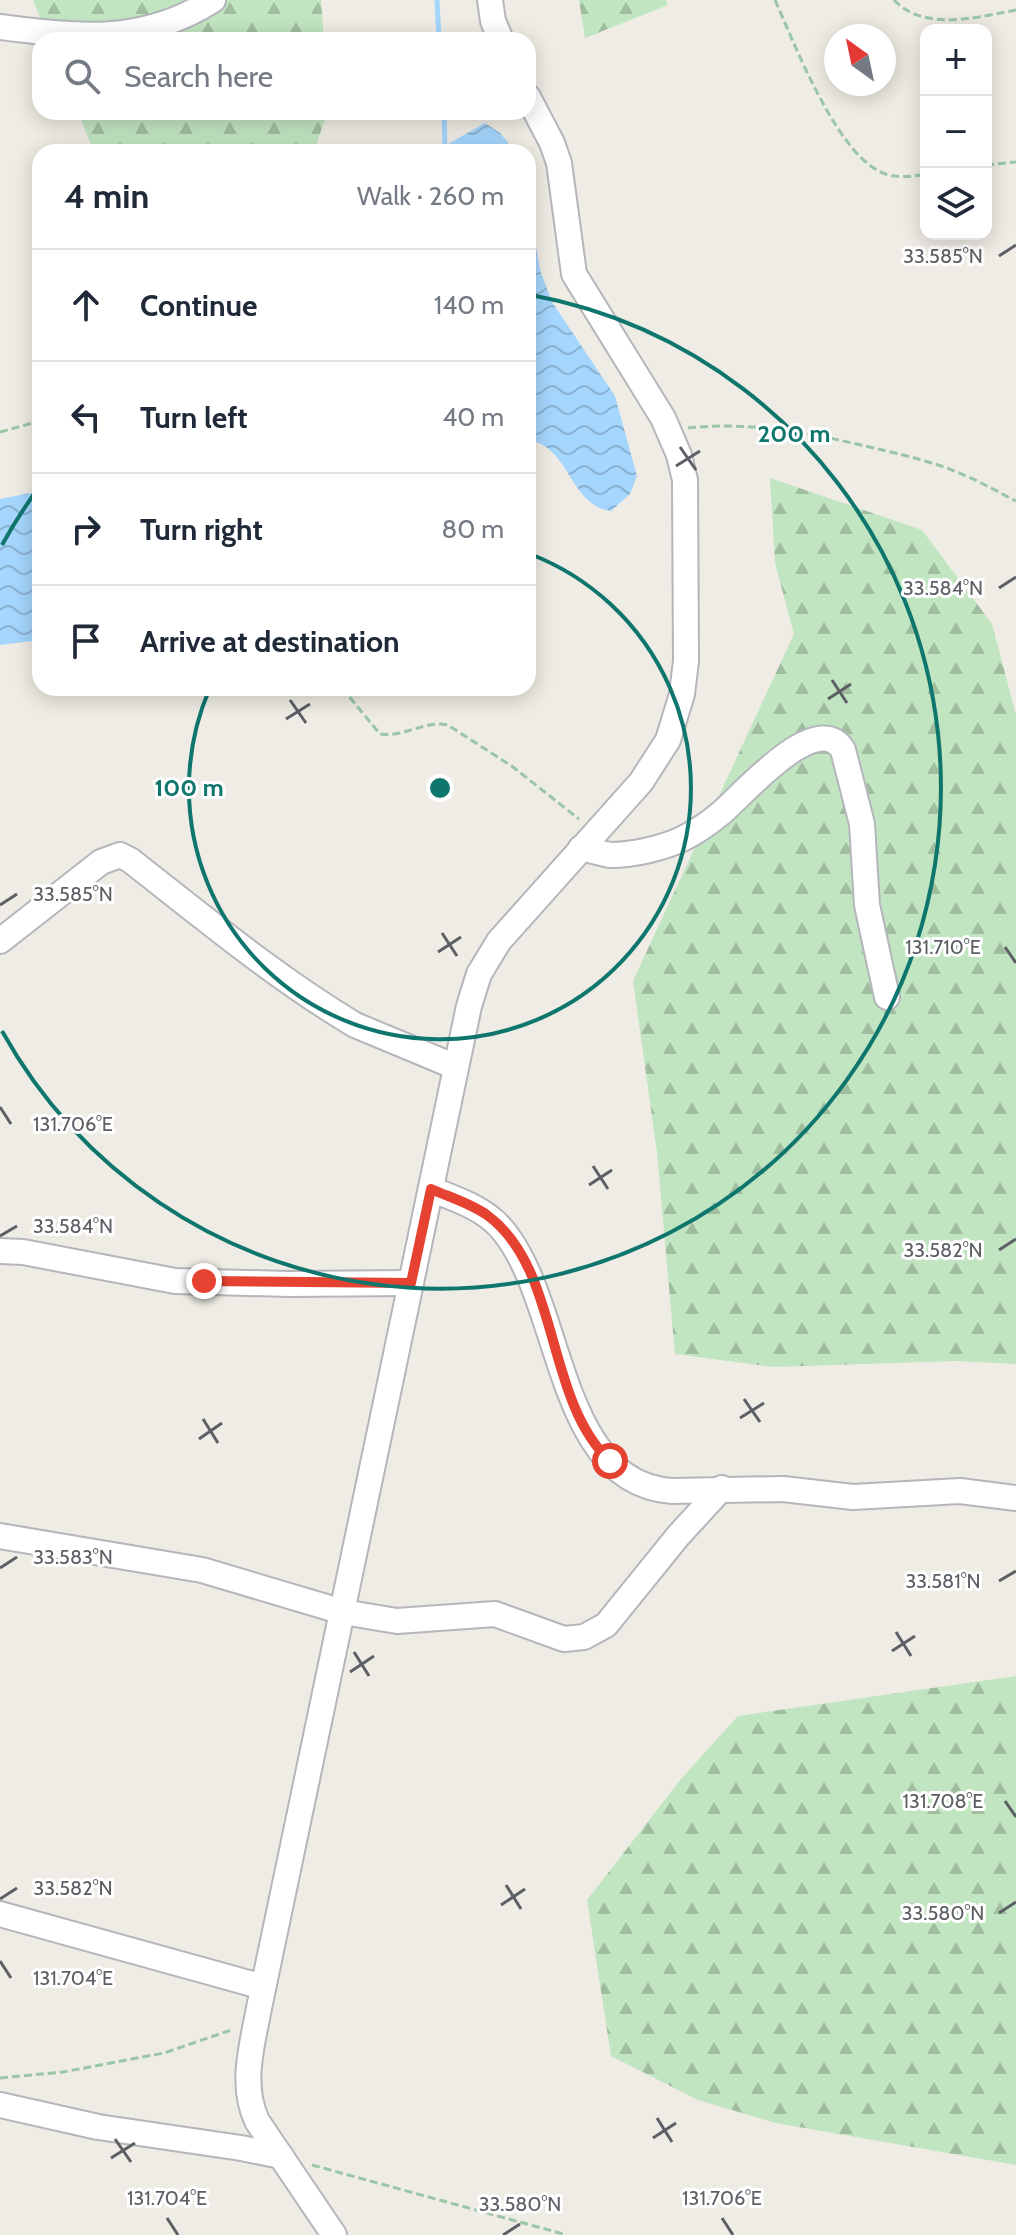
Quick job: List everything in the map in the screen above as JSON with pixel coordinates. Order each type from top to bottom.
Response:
[{"type":"street","points":[[131,32],[162,26],[213,0]]},
{"type":"street","points":[[490,0],[498,32]]},
{"type":"street","points":[[0,27],[42,32]]},
{"type":"street","points":[[334,2235],[257,2121],[247,2091],[263,1987],[469,1006],[479,974],[491,952],[641,782],[661,754],[674,726],[686,661],[686,495],[679,455],[669,430],[574,274],[556,154],[536,113]]},
{"type":"street","points":[[588,840],[610,855],[668,845],[683,839],[720,814],[765,770],[793,750],[820,738],[838,742],[843,750],[862,824],[867,905],[887,997]]},
{"type":"street","points":[[0,941],[101,862],[120,855],[275,972],[355,1025],[456,1067]]},
{"type":"street","points":[[431,1189],[485,1213],[499,1225],[523,1260],[535,1286],[580,1419],[602,1454],[636,1481],[654,1489],[681,1492],[722,1488],[805,1490],[853,1497],[960,1491],[1016,1498]]},
{"type":"street","points":[[0,1251],[23,1252],[175,1281],[411,1283]]},
{"type":"street","points":[[0,1536],[210,1572],[343,1612],[397,1621],[495,1614],[564,1639],[584,1637],[606,1625],[678,1536],[722,1488]]},
{"type":"street","points":[[0,1914],[263,1987]]},
{"type":"street","points":[[0,2105],[98,2127],[281,2156]]},
{"type":"path","points":[[775,0],[804,65],[850,145],[878,171],[892,176],[920,174]]},
{"type":"path","points":[[894,0],[899,6],[926,18],[961,20],[1016,10]]},
{"type":"path","points":[[992,164],[1016,162]]},
{"type":"path","points":[[0,432],[32,423]]},
{"type":"path","points":[[669,430],[727,427],[791,430],[834,438],[965,475],[1016,501]]},
{"type":"path","points":[[349,696],[380,734],[393,736],[436,722],[448,725],[513,767],[588,840]]},
{"type":"path","points":[[0,2078],[63,2072],[164,2053],[256,2022]]},
{"type":"path","points":[[281,2156],[567,2235]]},
{"type":"green space","points":[[33,0],[321,0],[323,32],[46,32]]},
{"type":"green space","points":[[579,0],[666,0],[668,5],[585,38]]},
{"type":"green space","points":[[81,120],[324,120],[317,144],[91,144]]},
{"type":"green space","points":[[770,478],[922,530],[992,624],[1016,715],[1016,1364],[956,1361],[773,1367],[675,1354],[657,1152],[633,981],[794,634],[775,563]]},
{"type":"green space","points":[[1016,1676],[1016,2165],[776,2123],[698,2100],[611,2056],[587,1900],[681,1779],[738,1716]]},
{"type":"water","points":[[485,123],[509,144],[448,144]]},
{"type":"water","points":[[536,247],[540,270],[552,302],[615,396],[637,476],[630,494],[611,511],[597,506],[586,498],[553,453],[536,443]]},
{"type":"water","points":[[32,493],[32,641],[0,645],[0,499]]},
{"type":"waterway","points":[[437,0],[439,32]]},
{"type":"waterway","points":[[444,120],[445,144]]},
{"type":"route","points":[[204,1281],[411,1283],[431,1189],[469,1205],[499,1225],[523,1260],[535,1286],[580,1419],[594,1443],[610,1461]]}]
